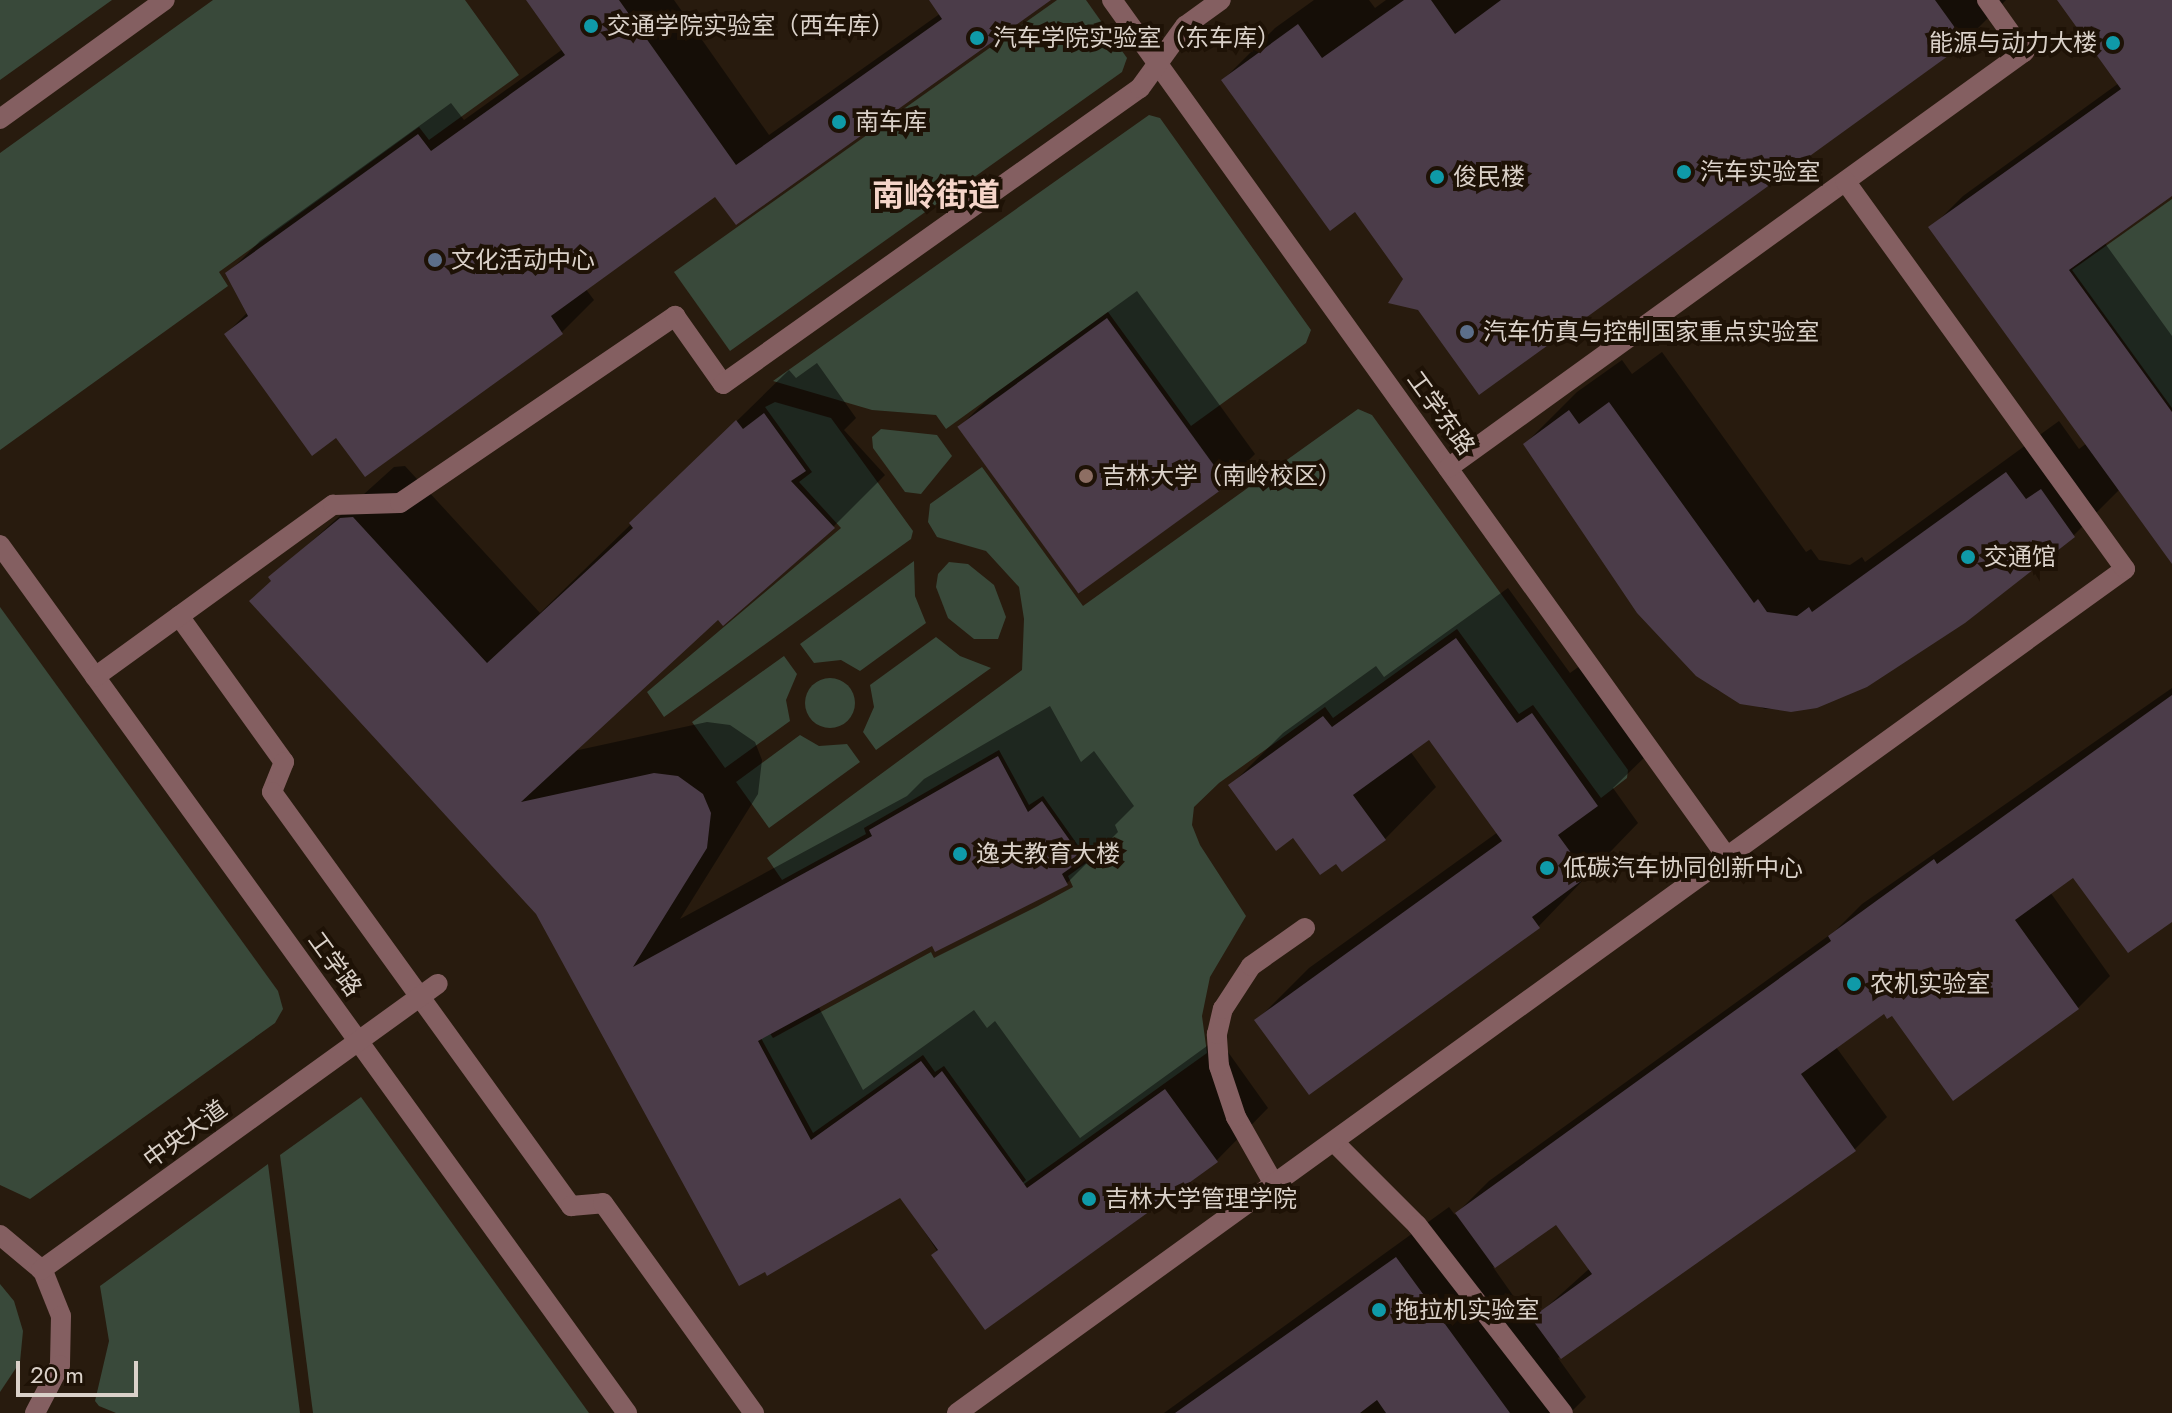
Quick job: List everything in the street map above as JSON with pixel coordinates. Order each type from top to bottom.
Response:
[{"type":"lane","points":[[0,119],[165,0]]},
{"type":"lane","name":"工学东路","points":[[1112,0],[1727,857]]},
{"type":"lane","points":[[95,677],[333,505],[400,503],[675,316],[723,384],[1140,88],[1185,26],[1221,0]]},
{"type":"lane","points":[[1448,468],[2024,52],[1987,0]]},
{"type":"lane","points":[[957,1413],[2125,569],[1845,181]]},
{"type":"lane","name":"工学路","points":[[0,545],[627,1413]]},
{"type":"lane","points":[[179,616],[284,762],[272,792],[571,1206],[603,1203],[754,1413]]},
{"type":"lane","points":[[1274,1184],[1236,1117],[1219,1066],[1217,1034],[1223,1009],[1251,966],[1305,928]]},
{"type":"lane","name":"中央大道","points":[[41,1270],[438,984]]},
{"type":"lane","points":[[1334,1142],[1417,1225],[1563,1413]]},
{"type":"lane","points":[[0,1235],[41,1270],[54,1293],[64,1341],[52,1388],[35,1413]]},
{"type":"green space","points":[[0,0],[112,0],[0,80]]},
{"type":"green space","points":[[213,0],[465,0],[519,75],[429,140],[419,127],[219,272],[228,286],[0,450],[0,153]]},
{"type":"green space","points":[[1057,0],[1086,0],[1127,58],[1122,72],[730,351],[674,272]]},
{"type":"green space","points":[[1149,115],[1160,118],[1311,330],[1306,343],[1191,426],[1108,312],[946,429],[936,415],[872,410],[773,381]]},
{"type":"green space","points":[[2172,199],[2172,408],[2072,270]]},
{"type":"green space","points":[[775,402],[831,418],[913,531],[911,539],[664,717],[647,692],[841,528],[799,482],[812,472],[765,407]]},
{"type":"green space","points":[[1358,409],[1372,415],[1628,770],[1627,778],[1601,798],[1533,705],[1519,714],[1457,629],[1333,718],[1325,707],[1219,783],[1194,807],[1192,825],[1200,845],[1246,916],[1210,977],[1202,1016],[1207,1053],[1006,1197],[1026,1180],[944,1066],[935,1072],[923,1055],[813,1133],[756,1029],[764,1024],[773,1038],[931,952],[934,958],[1038,906],[1073,887],[1068,876],[1089,861],[1043,796],[1029,805],[999,750],[864,828],[866,834],[782,880],[767,858],[1022,670],[1024,619],[1019,587],[986,551],[937,537],[928,522],[930,504],[982,467],[1083,606]]},
{"type":"green space","points":[[881,429],[937,435],[952,456],[921,494],[905,492],[873,448],[872,437]]},
{"type":"green space","points":[[914,561],[915,596],[926,623],[860,671],[841,660],[814,663],[800,644]]},
{"type":"green space","points":[[949,562],[968,564],[994,585],[1006,617],[998,639],[974,639],[948,618],[936,587],[938,574]]},
{"type":"green space","points":[[0,607],[278,991],[283,1009],[275,1023],[30,1199],[0,1185]]},
{"type":"green space","points":[[936,637],[960,656],[991,668],[876,750],[863,732],[874,707],[870,685]]},
{"type":"green space","points":[[784,656],[797,674],[786,700],[790,721],[725,768],[692,722]]},
{"type":"green space","points":[[830,678],[848,685],[855,703],[848,721],[830,728],[812,721],[805,703],[812,685]]},
{"type":"green space","points":[[800,735],[819,746],[847,744],[860,762],[769,828],[736,782]]},
{"type":"green space","points":[[361,1097],[589,1413],[313,1413],[280,1155]]},
{"type":"green space","points":[[268,1164],[300,1413],[116,1413],[99,1406],[95,1401],[109,1341],[100,1286]]},
{"type":"green space","points":[[0,1284],[14,1301],[23,1331],[20,1362],[0,1392]]},
{"type":"building","name":"文化活动中心","points":[[526,0],[619,0],[736,165],[942,19],[929,0],[1051,0],[736,225],[715,197],[551,316],[563,334],[365,477],[336,438],[312,456],[224,334],[248,316],[225,273],[418,134],[431,151],[565,55]]},
{"type":"building","points":[[1404,0],[1431,0],[1455,34],[1501,0],[1935,0],[1966,43],[1479,395],[1418,310],[1388,303],[1403,279],[1355,212],[1330,231],[1221,80],[1298,24],[1322,58]]},
{"type":"building","points":[[2057,0],[2172,0],[2172,196],[2069,270],[2172,412],[2172,564],[1928,227],[2121,89]]},
{"type":"building","points":[[1107,318],[1228,485],[1078,593],[957,427]]},
{"type":"building","name":"交通馆","points":[[1609,402],[1754,603],[1758,599],[1767,612],[1797,616],[1809,607],[1812,612],[2006,472],[2026,499],[2041,489],[2075,537],[1965,623],[1867,687],[1817,708],[1791,712],[1740,704],[1696,676],[1637,613],[1523,444],[1569,410],[1579,424]]},
{"type":"building","name":"逸夫教育大楼","points":[[764,413],[806,471],[791,481],[835,528],[723,626],[718,620],[521,802],[654,773],[678,776],[703,794],[711,813],[707,848],[633,967],[872,836],[869,830],[998,756],[1028,812],[1042,801],[1083,859],[1062,874],[1068,885],[935,952],[932,946],[758,1041],[811,1140],[921,1061],[934,1078],[942,1071],[1027,1188],[1165,1089],[1218,1162],[985,1330],[931,1255],[938,1250],[900,1198],[767,1276],[765,1272],[739,1286],[536,914],[249,601],[271,581],[268,577],[340,518],[353,517],[487,663],[633,528],[629,523],[736,420],[743,429]]},
{"type":"building","name":"低碳汽车协同创新中心","points":[[1456,638],[1517,723],[1532,713],[1598,806],[1558,835],[1588,876],[1532,917],[1540,928],[1309,1095],[1254,1020],[1502,841],[1429,740],[1353,795],[1386,840],[1342,872],[1336,864],[1320,875],[1293,838],[1276,851],[1228,785],[1323,716],[1332,727]]},
{"type":"building","points":[[2172,695],[2172,922],[2128,953],[2073,878],[2015,920],[2079,1009],[1953,1101],[1892,1016],[1887,1019],[1884,1014],[1801,1074],[1856,1151],[1561,1359],[1531,1318],[1592,1274],[1556,1225],[1495,1268],[1455,1213],[1831,941],[1828,936],[1934,859],[1937,864]]},
{"type":"building","name":"拖拉机实验室","points":[[1396,1257],[1510,1413],[1386,1413],[1377,1400],[1360,1413],[1175,1413]]},
{"type":"place","name":"交通学院实验室（西车库）","points":[[591,26]]},
{"type":"place","name":"汽车学院实验室（东车库）","points":[[977,38]]},
{"type":"place","name":"能源与动力大楼","points":[[2113,43]]},
{"type":"place","name":"南车库","points":[[839,122]]},
{"type":"place","name":"汽车实验室","points":[[1684,172]]},
{"type":"place","name":"俊民楼","points":[[1437,177]]},
{"type":"place","name":"文化活动中心","points":[[435,260]]},
{"type":"place","name":"汽车仿真与控制国家重点实验室","points":[[1467,332]]},
{"type":"place","name":"吉林大学（南岭校区）","points":[[1086,476]]},
{"type":"place","name":"交通馆","points":[[1968,557]]},
{"type":"place","name":"逸夫教育大楼","points":[[960,854]]},
{"type":"place","name":"低碳汽车协同创新中心","points":[[1547,868]]},
{"type":"place","name":"农机实验室","points":[[1854,984]]},
{"type":"place","name":"吉林大学管理学院","points":[[1089,1199]]},
{"type":"place","name":"拖拉机实验室","points":[[1379,1310]]},
{"type":"district","name":"南岭街道","points":[[936,195]]}]
